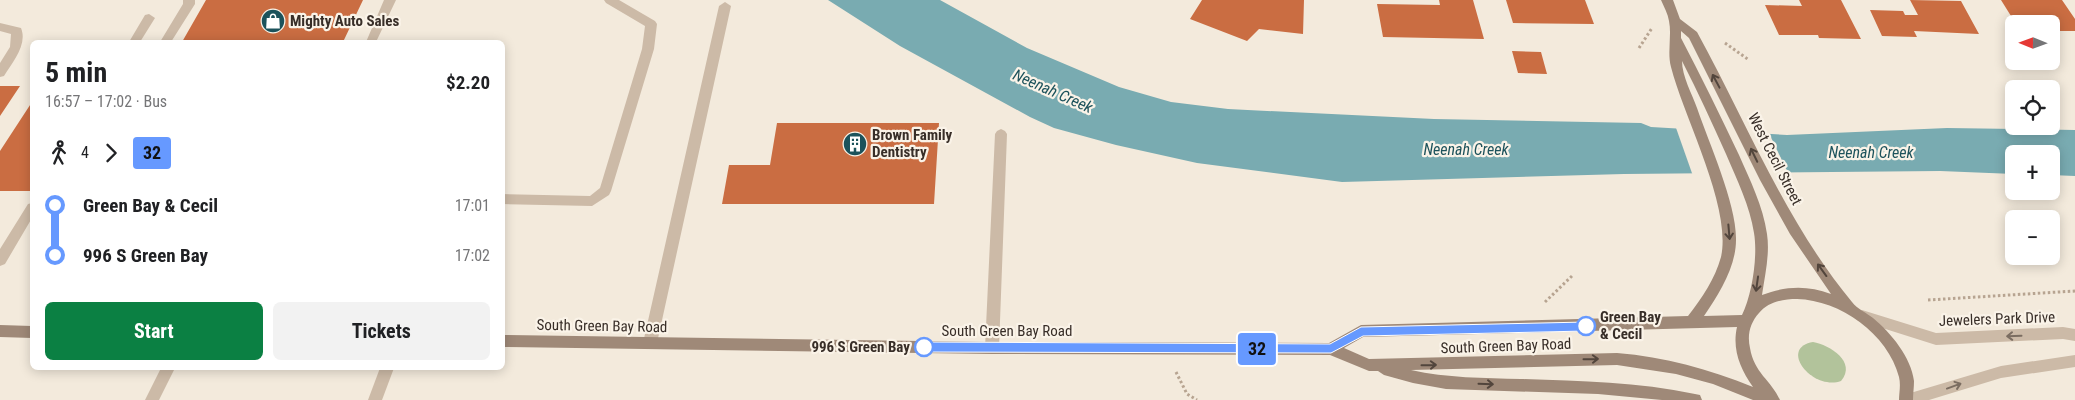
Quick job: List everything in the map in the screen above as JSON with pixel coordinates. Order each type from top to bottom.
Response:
[{"type":"main road","name":"West Cecil Street","points":[[1667,0],[1675,21],[1675,38],[1719,125],[1746,185],[1761,235],[1754,306]]},
{"type":"main road","name":"West Cecil Street","points":[[1675,21],[1693,35],[1769,185],[1794,230],[1856,313]]},
{"type":"main road","points":[[1675,38],[1676,65],[1718,185],[1728,220],[1730,240],[1727,258],[1715,289],[1693,321]]},
{"type":"main road","points":[[1774,400],[1757,382],[1746,360],[1741,340],[1744,321],[1754,306],[1771,297],[1791,293],[1814,295],[1839,303],[1856,313],[1882,334],[1898,356],[1907,379],[1907,400]]},
{"type":"main road","name":"South Green Bay Road","points":[[1331,349],[1361,331],[1744,321]]},
{"type":"main road","points":[[0,331],[30,332]]},
{"type":"main road","name":"South Green Bay Road","points":[[505,340],[992,348],[1331,349],[1369,366],[1565,360],[1645,360],[1702,373],[1729,382],[1769,400]]},
{"type":"main road","points":[[1369,366],[1446,383],[1659,392],[1695,400]]},
{"type":"street","points":[[166,40],[189,4],[189,0]]},
{"type":"street","points":[[372,40],[390,0]]},
{"type":"street","points":[[505,199],[592,201],[605,191],[648,49],[651,24],[610,0]]},
{"type":"street","points":[[650,343],[726,6]]},
{"type":"street","points":[[135,40],[149,18]]},
{"type":"street","points":[[0,27],[17,31],[16,47],[0,73]]},
{"type":"street","points":[[992,348],[1001,134]]},
{"type":"street","points":[[0,260],[30,211]]},
{"type":"street","name":"Jewelers Park Drive","points":[[1856,313],[1936,339],[2075,335]]},
{"type":"street","points":[[1907,400],[1932,394],[1978,378],[2048,364],[2075,362]]},
{"type":"street","points":[[152,400],[167,370]]},
{"type":"street","points":[[375,400],[386,370]]},
{"type":"path","points":[[1639,48],[1654,24]]},
{"type":"path","points":[[1928,300],[2075,291]]},
{"type":"path","points":[[1165,349],[1187,394],[1197,400]]},
{"type":"green space","points":[[1813,342],[1834,351],[1844,361],[1846,367],[1845,374],[1841,381],[1819,380],[1803,368],[1799,360],[1799,352],[1803,346]]},
{"type":"water","name":"Neenah Creek","points":[[828,0],[940,0],[1027,48],[1119,87],[1171,102],[1228,109],[1434,119],[1641,123],[1651,127],[1787,135],[1947,128],[2005,129],[2005,135],[2060,135],[2060,130],[2075,130],[2075,176],[2060,175],[2060,145],[2005,145],[2005,174],[1940,171],[1624,174],[1342,182],[1197,163],[1116,145],[1054,128],[1030,117],[900,46]]},
{"type":"pier","points":[[1675,125],[1768,131],[1789,175],[1693,176]]},
{"type":"building","name":"Mighty Auto Sales","points":[[206,0],[363,0],[344,40],[183,40]]},
{"type":"building","points":[[1202,0],[1304,0],[1303,34],[1259,29],[1247,41],[1190,19]]},
{"type":"building","points":[[1439,0],[1473,0],[1484,39],[1383,37],[1377,4],[1440,5]]},
{"type":"building","points":[[1506,0],[1585,0],[1594,24],[1513,23]]},
{"type":"building","points":[[1799,0],[1841,0],[1861,39],[1819,38],[1818,35],[1779,35],[1765,5],[1802,6]]},
{"type":"building","points":[[1910,0],[1961,1],[1979,34],[1914,31],[1917,37],[1882,36],[1870,10],[1903,11],[1905,15],[1918,15]]},
{"type":"building","points":[[2001,0],[2062,0],[2075,19],[2075,31],[2060,31],[2060,15],[2010,15]]},
{"type":"building","points":[[1512,51],[1541,52],[1547,74],[1518,73]]},
{"type":"building","points":[[0,86],[20,86],[0,116]]},
{"type":"building","points":[[30,105],[30,191],[0,191],[0,151]]},
{"type":"building","name":"Brown Family Dentistry","points":[[777,123],[939,123],[934,204],[722,204],[729,165],[770,165]]},
{"type":"bus line","name":"32","points":[[924,347],[1331,349],[1361,331],[1586,326]]},
{"type":"place","name":"Mighty Auto Sales","points":[[273,21]]},
{"type":"place","name":"Brown Family Dentistry","points":[[855,144]]},
{"type":"place","name":"Green Bay & Cecil","points":[[1586,326]]},
{"type":"place","name":"996 S Green Bay","points":[[924,347]]}]
